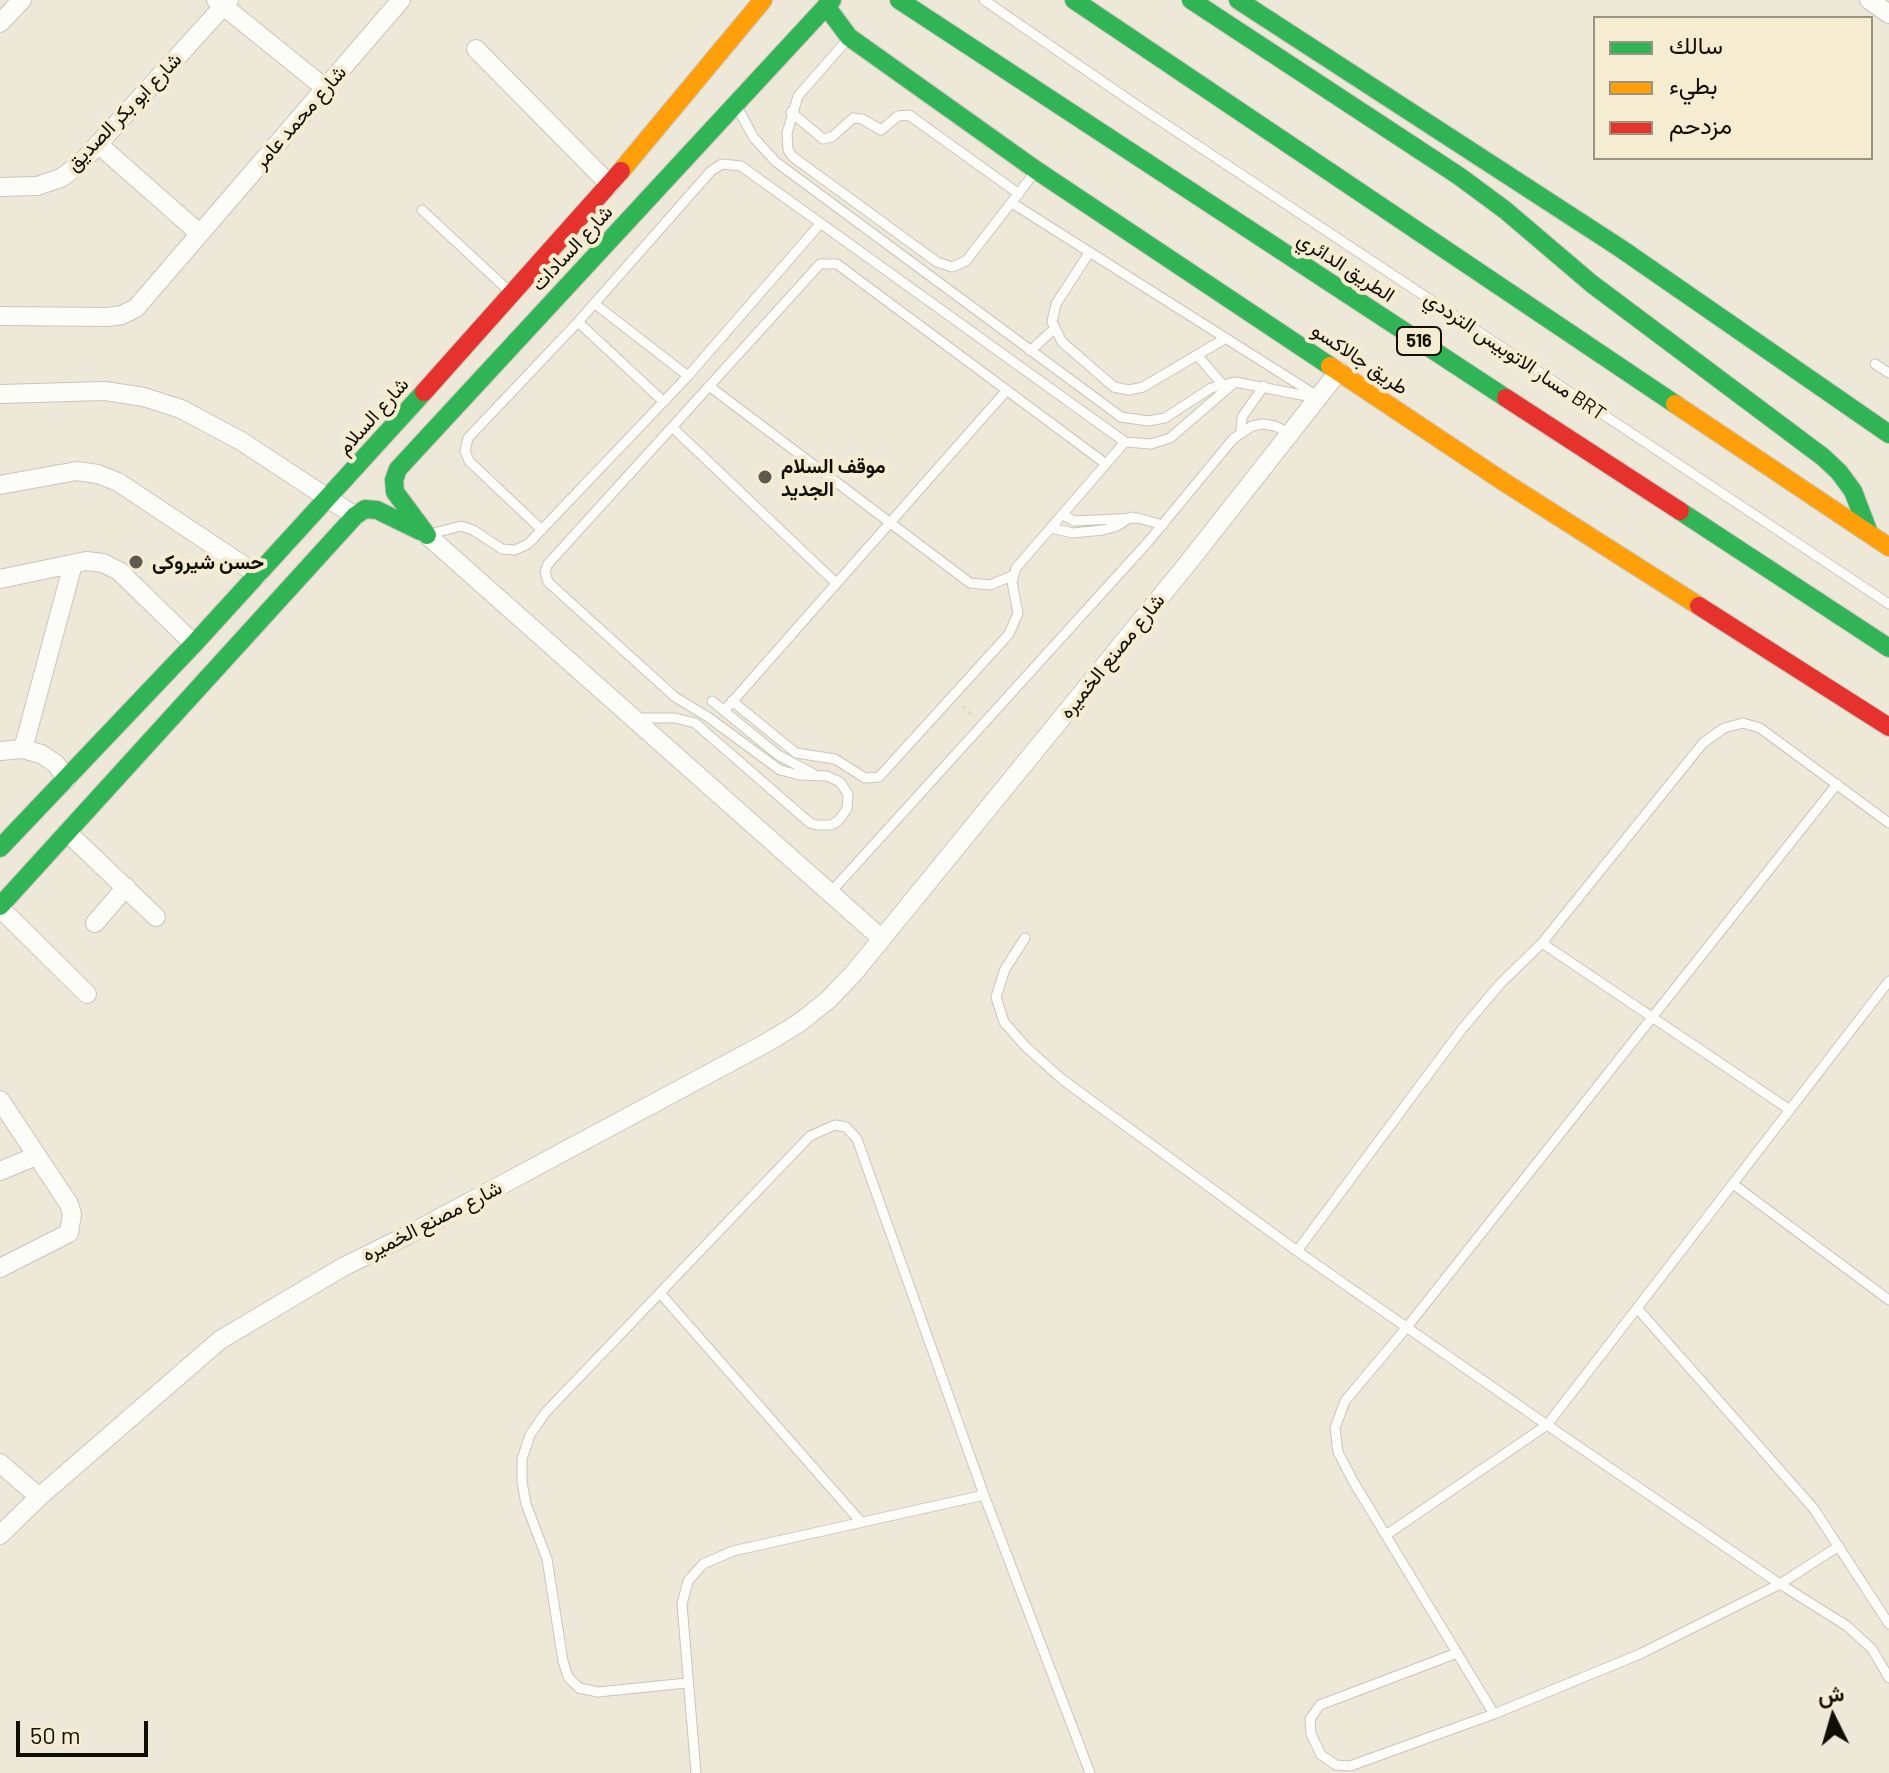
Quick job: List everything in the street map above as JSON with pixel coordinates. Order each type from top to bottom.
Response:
[{"type":"main road","points":[[741,0],[742,28]]},
{"type":"main road","name":"شارع السلام","points":[[0,848],[194,644],[476,335],[610,185],[763,0]]},
{"type":"main road","name":"الطريق الدائري","points":[[899,0],[1889,648]]},
{"type":"main road","points":[[1074,0],[1889,547]]},
{"type":"main road","points":[[1191,0],[1459,176],[1538,237],[1592,284],[1823,457],[1853,491],[1869,533]]},
{"type":"main road","points":[[1248,2],[1620,248],[1889,434]]},
{"type":"main road","name":"طريق جالاكسو","points":[[829,3],[849,37],[1036,170],[1504,482],[1889,727]]},
{"type":"main road","name":"شارع السادات","points":[[427,535],[395,492],[395,475],[829,3]]},
{"type":"main road","points":[[465,397],[469,355],[476,335]]},
{"type":"main road","points":[[0,907],[355,516],[365,509],[377,510],[427,535]]},
{"type":"street","points":[[0,23],[22,0]]},
{"type":"street","name":"شارع محمد عامر","points":[[0,316],[108,317],[136,308],[401,0]]},
{"type":"street","points":[[1869,0],[1889,14]]},
{"type":"street","points":[[223,2],[325,88]]},
{"type":"street","name":"شارع ابو بكر الصديق","points":[[0,187],[37,186],[61,178],[81,163],[223,2]]},
{"type":"street","points":[[476,49],[610,185]]},
{"type":"street","points":[[98,144],[199,233]]},
{"type":"street","name":"شارع مصنع الخميره","points":[[0,1535],[39,1497],[220,1340],[343,1267],[768,1042],[828,1000],[882,939],[1339,371]]},
{"type":"street","points":[[0,394],[105,391],[144,397],[181,409],[241,441],[355,516]]},
{"type":"street","points":[[0,485],[77,471],[98,474],[118,482],[258,575]]},
{"type":"street","points":[[427,535],[882,939]]},
{"type":"street","points":[[0,579],[86,561],[103,563],[119,571],[194,644]]},
{"type":"street","points":[[23,749],[73,564]]},
{"type":"street","points":[[0,751],[23,749],[41,754],[56,764],[67,779]]},
{"type":"street","points":[[67,832],[156,917]]},
{"type":"street","points":[[95,923],[126,887]]},
{"type":"street","points":[[0,907],[87,994]]},
{"type":"street","points":[[0,1100],[69,1204],[72,1214],[69,1233],[0,1268]]},
{"type":"street","points":[[0,1171],[36,1156]]},
{"type":"street","points":[[0,1463],[39,1497]]},
{"type":"lane","name":"مسار الاتوبيس الترددي BRT","points":[[984,0],[1135,104],[1889,604]]},
{"type":"lane","points":[[849,37],[804,88],[791,112],[786,142],[793,157],[944,265],[952,267],[966,261],[1036,170]]},
{"type":"lane","points":[[735,104],[754,138],[776,162],[1121,417],[1139,421],[1165,418],[1211,388],[1235,382],[1320,398]]},
{"type":"lane","points":[[791,112],[823,139],[832,137],[856,117],[881,130],[898,116],[909,115],[1019,194]]},
{"type":"lane","points":[[542,530],[469,461],[465,446],[470,434],[595,304],[711,171],[722,164],[741,166],[1125,442],[1151,444],[1170,438],[1235,382]]},
{"type":"lane","points":[[1012,203],[1320,398]]},
{"type":"lane","points":[[422,210],[512,294]]},
{"type":"lane","points":[[427,535],[461,526],[508,550],[528,544],[688,376],[820,224]]},
{"type":"lane","points":[[1089,253],[1056,304],[1052,316],[1054,329],[1062,342],[1114,387],[1121,390],[1143,387],[1226,338]]},
{"type":"lane","points":[[634,719],[675,718],[695,723],[810,823],[831,825],[847,809],[848,794],[834,778],[780,770],[708,717],[675,697],[546,576],[548,564],[815,269],[827,262],[837,264],[1106,464]]},
{"type":"lane","points":[[595,304],[688,376]]},
{"type":"lane","points":[[578,322],[664,402]]},
{"type":"lane","points":[[1030,351],[1054,329]]},
{"type":"lane","points":[[1197,355],[1222,384]]},
{"type":"lane","points":[[1875,364],[1889,373]]},
{"type":"lane","points":[[709,386],[970,583],[990,585],[1014,575]]},
{"type":"lane","points":[[1241,431],[1242,417],[1264,386]]},
{"type":"lane","points":[[724,711],[1007,390]]},
{"type":"lane","points":[[830,893],[1163,525],[1241,431],[1263,424],[1291,434]]},
{"type":"lane","points":[[672,427],[836,583]]},
{"type":"lane","points":[[732,701],[788,748],[806,755],[835,759],[869,779],[883,774],[1014,628],[1018,613],[1013,590],[1014,575],[1022,559],[1125,442]]},
{"type":"lane","points":[[1062,514],[1074,521],[1131,517],[1163,525]]},
{"type":"lane","points":[[1050,528],[1073,533],[1103,530],[1131,517]]},
{"type":"lane","points":[[712,701],[789,763],[817,776]]},
{"type":"lane","points":[[1297,1251],[1462,1029],[1500,984],[1542,943],[1703,743],[1724,728],[1743,723],[1760,728],[1889,823]]},
{"type":"lane","points":[[755,752],[762,743]]},
{"type":"lane","points":[[1494,1714],[1338,1452],[1335,1428],[1345,1401],[1837,784]]},
{"type":"lane","points":[[1025,938],[1005,969],[996,997],[1004,1022],[1026,1047],[1063,1080],[1297,1251],[1780,1584],[1847,1626],[1872,1649],[1889,1678]]},
{"type":"lane","points":[[1542,943],[1790,1110]]},
{"type":"lane","points":[[1386,1535],[1547,1425],[1889,981]]},
{"type":"lane","points":[[687,1683],[598,1692],[579,1688],[568,1677],[547,1559],[526,1504],[522,1459],[530,1435],[545,1413],[810,1136],[835,1125],[846,1127],[857,1139],[984,1495],[1090,1773]]},
{"type":"lane","points":[[1733,1184],[1889,1300]]},
{"type":"lane","points":[[660,1293],[861,1522]]},
{"type":"lane","points":[[1637,1308],[1814,1509],[1889,1624]]},
{"type":"lane","points":[[696,1773],[682,1604],[688,1581],[703,1564],[733,1551],[984,1495]]},
{"type":"lane","points":[[1457,1653],[1320,1705],[1310,1719],[1311,1734],[1321,1755],[1336,1765],[1350,1766],[1494,1714],[1640,1654],[1780,1584],[1839,1546]]},
{"type":"path","points":[[953,697],[982,726]]},
{"type":"traffic: fast","points":[[427,535],[395,492],[394,480],[398,469],[832,0]]},
{"type":"traffic: fast","points":[[899,0],[1506,398]]},
{"type":"traffic: fast","points":[[1074,0],[1675,404]]},
{"type":"traffic: fast","points":[[1191,0],[1459,176],[1505,210],[1592,284],[1823,457],[1853,491],[1869,533]]},
{"type":"traffic: fast","points":[[1238,0],[1620,248],[1889,434]]},
{"type":"traffic: fast","points":[[826,6],[849,37],[1036,170],[1330,366]]},
{"type":"traffic: fast","points":[[0,848],[194,644],[424,392]]},
{"type":"traffic: fast","points":[[0,906],[355,516],[365,509],[377,510],[420,531]]},
{"type":"traffic: fast","points":[[1680,511],[1889,648]]},
{"type":"traffic: slow","points":[[621,171],[763,0]]},
{"type":"traffic: slow","points":[[1330,366],[1699,606]]},
{"type":"traffic: slow","points":[[1675,404],[1889,547]]},
{"type":"traffic: jam","points":[[424,392],[621,171]]},
{"type":"traffic: jam","points":[[1506,398],[1680,511]]},
{"type":"traffic: jam","points":[[1699,606],[1889,727]]},
{"type":"place","name":"موقف السلام الجديد","points":[[765,477]]},
{"type":"place","name":"حسن شيروكى","points":[[136,562]]}]
